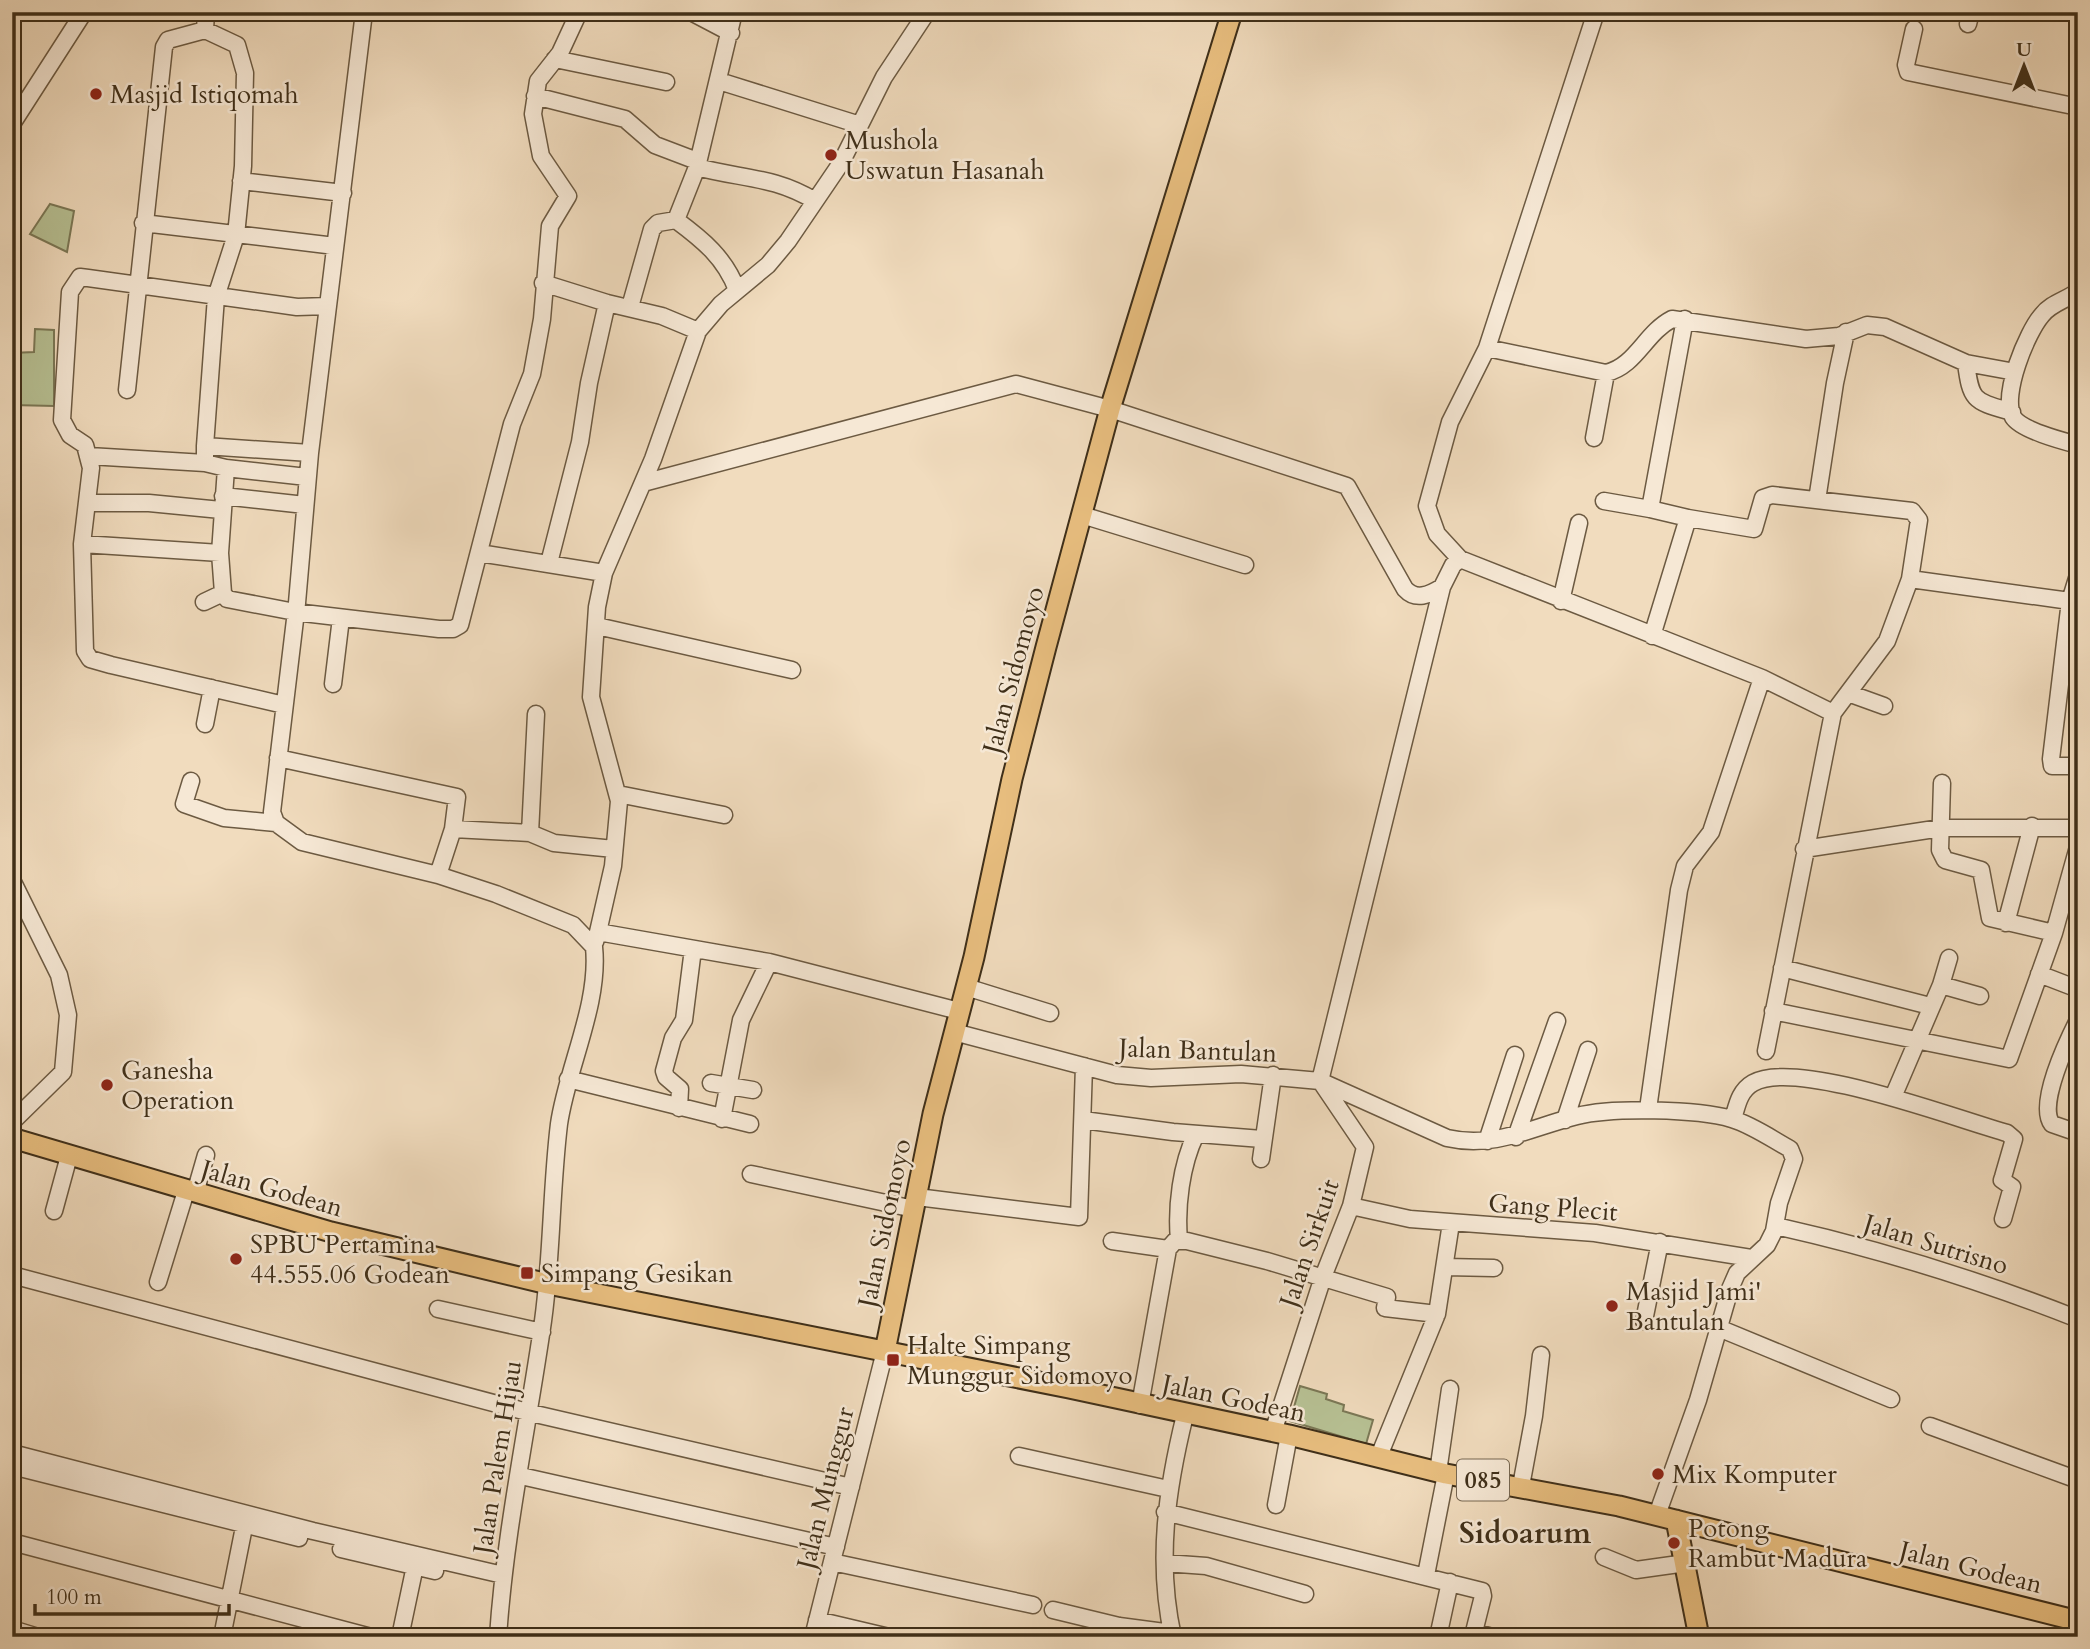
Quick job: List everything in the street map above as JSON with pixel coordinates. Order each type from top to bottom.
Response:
[{"type":"main road","name":"Jalan Sidomoyo","points":[[885,1351],[915,1203],[1012,779],[1111,409],[1232,12]]},
{"type":"main road","name":"Jalan Godean","points":[[22,1141],[331,1232],[548,1284],[1281,1433],[1442,1473],[1521,1486],[1666,1518],[2078,1621]]},
{"type":"main road","points":[[1666,1518],[1686,1563],[1699,1637]]},
{"type":"street","points":[[12,124],[84,12]]},
{"type":"street","points":[[205,30],[206,12]]},
{"type":"street","points":[[276,823],[272,802],[295,612],[307,477],[363,12]]},
{"type":"street","points":[[226,468],[220,553],[223,593],[227,599],[341,618],[453,629],[460,625],[512,424],[531,374],[542,319],[550,226],[568,197],[541,156],[533,114],[535,96],[538,81],[569,37],[579,12]]},
{"type":"street","points":[[691,12],[731,33]]},
{"type":"street","points":[[676,220],[697,164],[734,12]]},
{"type":"street","points":[[544,283],[698,331],[737,290],[768,265],[815,201],[841,163],[884,77],[927,12]]},
{"type":"street","points":[[1596,12],[1488,348],[1450,422],[1427,506],[1437,534],[1460,559],[1762,678],[1833,713]]},
{"type":"street","points":[[1914,29],[1906,65],[1908,72],[2078,107]]},
{"type":"street","points":[[127,390],[136,282],[164,47],[168,40],[205,30],[229,38],[237,45],[245,73],[236,235],[216,297],[205,463]]},
{"type":"street","points":[[555,59],[666,82]]},
{"type":"street","points":[[719,81],[860,125]]},
{"type":"street","points":[[535,96],[625,119],[655,145],[697,164],[728,176],[760,177],[815,201]]},
{"type":"street","points":[[241,181],[343,193]]},
{"type":"street","points":[[549,563],[580,442],[589,383],[652,229],[658,223],[676,220],[716,253],[731,273],[737,290]]},
{"type":"street","points":[[144,223],[335,246]]},
{"type":"street","points":[[284,705],[90,659],[85,652],[82,544],[89,456],[85,445],[70,435],[62,420],[70,292],[80,277],[136,282],[216,297],[297,307],[328,306]]},
{"type":"street","points":[[2078,291],[2043,313],[2020,350],[2011,412],[2014,418],[2024,425],[2078,446]]},
{"type":"street","points":[[1488,348],[1605,373],[1618,370],[1630,361],[1660,325],[1672,319],[1806,339],[1825,339],[1867,325],[1885,327],[1966,363],[2015,372]]},
{"type":"street","points":[[1650,509],[1685,319]]},
{"type":"street","name":"Jalan Palem Hijau","points":[[498,1637],[503,1580],[542,1332],[548,1284],[554,1180],[568,1079],[594,976],[596,940],[608,897],[614,849],[618,794],[591,697],[597,607],[604,573],[643,483],[698,331]]},
{"type":"street","points":[[1817,500],[1835,383],[1846,332]]},
{"type":"street","points":[[1966,363],[1971,394],[1976,401],[2011,412]]},
{"type":"street","points":[[1594,438],[1605,373]]},
{"type":"street","points":[[643,483],[1004,386],[1029,387],[1111,409],[1347,486],[1410,595],[1419,596],[1442,587]]},
{"type":"street","points":[[205,446],[310,453]]},
{"type":"street","points":[[89,456],[205,463],[307,477]]},
{"type":"street","points":[[1604,500],[1749,530],[1756,526],[1762,503],[1767,496],[1912,511],[1918,514],[1910,579],[1887,640],[1833,713],[1766,1051]]},
{"type":"street","points":[[87,503],[305,505]]},
{"type":"street","points":[[1082,515],[1245,565]]},
{"type":"street","points":[[1652,636],[1688,518]]},
{"type":"street","points":[[1561,600],[1579,523]]},
{"type":"street","points":[[82,544],[220,553]]},
{"type":"street","points":[[479,552],[604,573]]},
{"type":"street","points":[[1320,1081],[1442,587],[1453,565],[1460,559]]},
{"type":"street","points":[[2078,575],[2051,764],[2078,766]]},
{"type":"street","points":[[1910,579],[2074,602]]},
{"type":"street","points":[[204,602],[223,593]]},
{"type":"street","points":[[333,684],[341,618]]},
{"type":"street","points":[[597,626],[792,670]]},
{"type":"street","points":[[1648,1110],[1679,890],[1685,866],[1711,832],[1762,678]]},
{"type":"street","points":[[205,724],[212,688]]},
{"type":"street","points":[[1848,693],[1884,706]]},
{"type":"street","points":[[530,833],[536,714]]},
{"type":"street","points":[[278,758],[453,794],[458,800],[453,829],[438,876]]},
{"type":"street","points":[[191,781],[184,804],[224,818],[276,823],[302,842],[438,876],[536,909],[573,925],[596,940],[692,949],[769,962],[959,1011]]},
{"type":"street","points":[[1942,783],[1940,849],[1945,860],[1981,870],[1990,918],[2054,933]]},
{"type":"street","points":[[618,794],[724,815]]},
{"type":"street","points":[[2006,923],[2032,826]]},
{"type":"street","points":[[1804,849],[1941,828],[2078,828]]},
{"type":"street","points":[[453,829],[530,833],[554,843],[614,849]]},
{"type":"street","points":[[1773,1011],[2009,1059],[2054,933],[2078,848]]},
{"type":"street","points":[[12,880],[59,975],[68,1015],[63,1072],[12,1122]]},
{"type":"street","points":[[679,1108],[680,1089],[666,1077],[664,1071],[673,1038],[684,1020],[692,949]]},
{"type":"street","points":[[1893,1097],[1941,985],[1949,958]]},
{"type":"street","points":[[722,1119],[741,1020],[769,962]]},
{"type":"street","points":[[1782,968],[1930,1006]]},
{"type":"street","points":[[2039,974],[2078,989]]},
{"type":"street","points":[[1941,985],[1980,996]]},
{"type":"street","points":[[966,987],[1050,1013]]},
{"type":"street","points":[[2078,1020],[2054,1077],[2048,1117],[2052,1124],[2078,1133]]},
{"type":"street","points":[[1516,1137],[1557,1021]]},
{"type":"street","name":"Jalan Bantulan","points":[[954,1032],[1117,1075],[1151,1078],[1273,1075],[1320,1081],[1447,1138],[1487,1141],[1516,1137],[1593,1113],[1648,1110],[1733,1119]]},
{"type":"street","points":[[1565,1120],[1588,1050]]},
{"type":"street","points":[[1487,1141],[1515,1055]]},
{"type":"street","points":[[751,1174],[915,1203],[1079,1217],[1084,1066]]},
{"type":"street","points":[[1261,1158],[1273,1075]]},
{"type":"street","points":[[1666,1518],[1737,1273],[1767,1245],[1776,1226],[1779,1203],[1794,1153],[1733,1119],[1740,1096],[1750,1084],[1765,1077],[1826,1081],[1893,1097],[2014,1136],[2003,1177],[2012,1187],[2003,1219]]},
{"type":"street","points":[[568,1079],[750,1124]]},
{"type":"street","name":"Jalan Sirkuit","points":[[1276,1505],[1281,1433],[1323,1277],[1351,1206],[1365,1147],[1320,1081]]},
{"type":"street","points":[[711,1083],[753,1090]]},
{"type":"street","points":[[1083,1120],[1262,1139]]},
{"type":"street","points":[[1140,1405],[1173,1245],[1182,1182],[1196,1134]]},
{"type":"street","points":[[158,1282],[206,1155]]},
{"type":"street","points":[[54,1211],[69,1156]]},
{"type":"street","name":"Gang Plecit","points":[[1351,1206],[1410,1219],[1595,1233],[1751,1258]]},
{"type":"street","points":[[1379,1456],[1437,1314],[1451,1223]]},
{"type":"street","name":"Jalan Sutrisno","points":[[1776,1226],[1872,1248],[2014,1294],[2078,1319]]},
{"type":"street","points":[[1112,1241],[1173,1245],[1323,1277],[1387,1297],[1385,1308],[1437,1314]]},
{"type":"street","points":[[1644,1321],[1660,1242]]},
{"type":"street","points":[[1445,1267],[1494,1268]]},
{"type":"street","points":[[12,1275],[531,1413],[851,1487]]},
{"type":"street","points":[[438,1309],[542,1332]]},
{"type":"street","points":[[1721,1329],[1891,1399]]},
{"type":"street","name":"Jalan Munggur","points":[[813,1637],[885,1351]]},
{"type":"street","points":[[1521,1486],[1534,1416],[1541,1355]]},
{"type":"street","points":[[1426,1575],[1442,1473],[1450,1389]]},
{"type":"street","points":[[1053,1610],[1119,1626],[1173,1635],[1165,1563],[1165,1513],[1167,1489],[1185,1415]]},
{"type":"street","points":[[1930,1426],[2078,1480]]},
{"type":"street","points":[[12,1453],[415,1566],[503,1580]]},
{"type":"street","points":[[1019,1456],[1167,1489]]},
{"type":"street","points":[[12,1466],[503,1580]]},
{"type":"street","points":[[521,1476],[1033,1605]]},
{"type":"street","points":[[1165,1513],[1426,1575],[1482,1591],[1474,1632],[1492,1637]]},
{"type":"street","points":[[222,1637],[246,1519]]},
{"type":"street","points":[[12,1542],[371,1637]]},
{"type":"street","points":[[1604,1557],[1636,1570],[1686,1563]]},
{"type":"street","points":[[1165,1563],[1206,1566],[1305,1594]]},
{"type":"street","points":[[400,1637],[415,1566]]},
{"type":"street","points":[[1438,1637],[1450,1583]]},
{"type":"street","points":[[817,1620],[889,1637]]},
{"type":"street","points":[[12,1629],[38,1637]]},
{"type":"green space","points":[[50,204],[74,211],[67,252],[30,234]]},
{"type":"green space","points":[[35,329],[54,330],[54,406],[12,405],[12,353],[34,352]]},
{"type":"green space","points":[[1300,1386],[1327,1394],[1326,1399],[1344,1405],[1343,1411],[1373,1420],[1366,1444],[1290,1421]]},
{"type":"place","name":"Masjid Istiqomah","points":[[96,94]]},
{"type":"place","name":"Mushola Uswatun Hasanah","points":[[831,155]]},
{"type":"place","name":"Ganesha Operation","points":[[107,1085]]},
{"type":"place","name":"SPBU Pertamina 44.555.06 Godean","points":[[236,1259]]},
{"type":"place","name":"Simpang Gesikan","points":[[527,1273]]},
{"type":"place","name":"Masjid Jami' Bantulan","points":[[1612,1306]]},
{"type":"place","name":"Halte Simpang Munggur Sidomoyo","points":[[893,1360]]},
{"type":"place","name":"Mix Komputer","points":[[1658,1474]]},
{"type":"place","name":"Potong Rambut Madura","points":[[1674,1543]]},
{"type":"district","name":"Sidoarum","points":[[1525,1533]]}]
